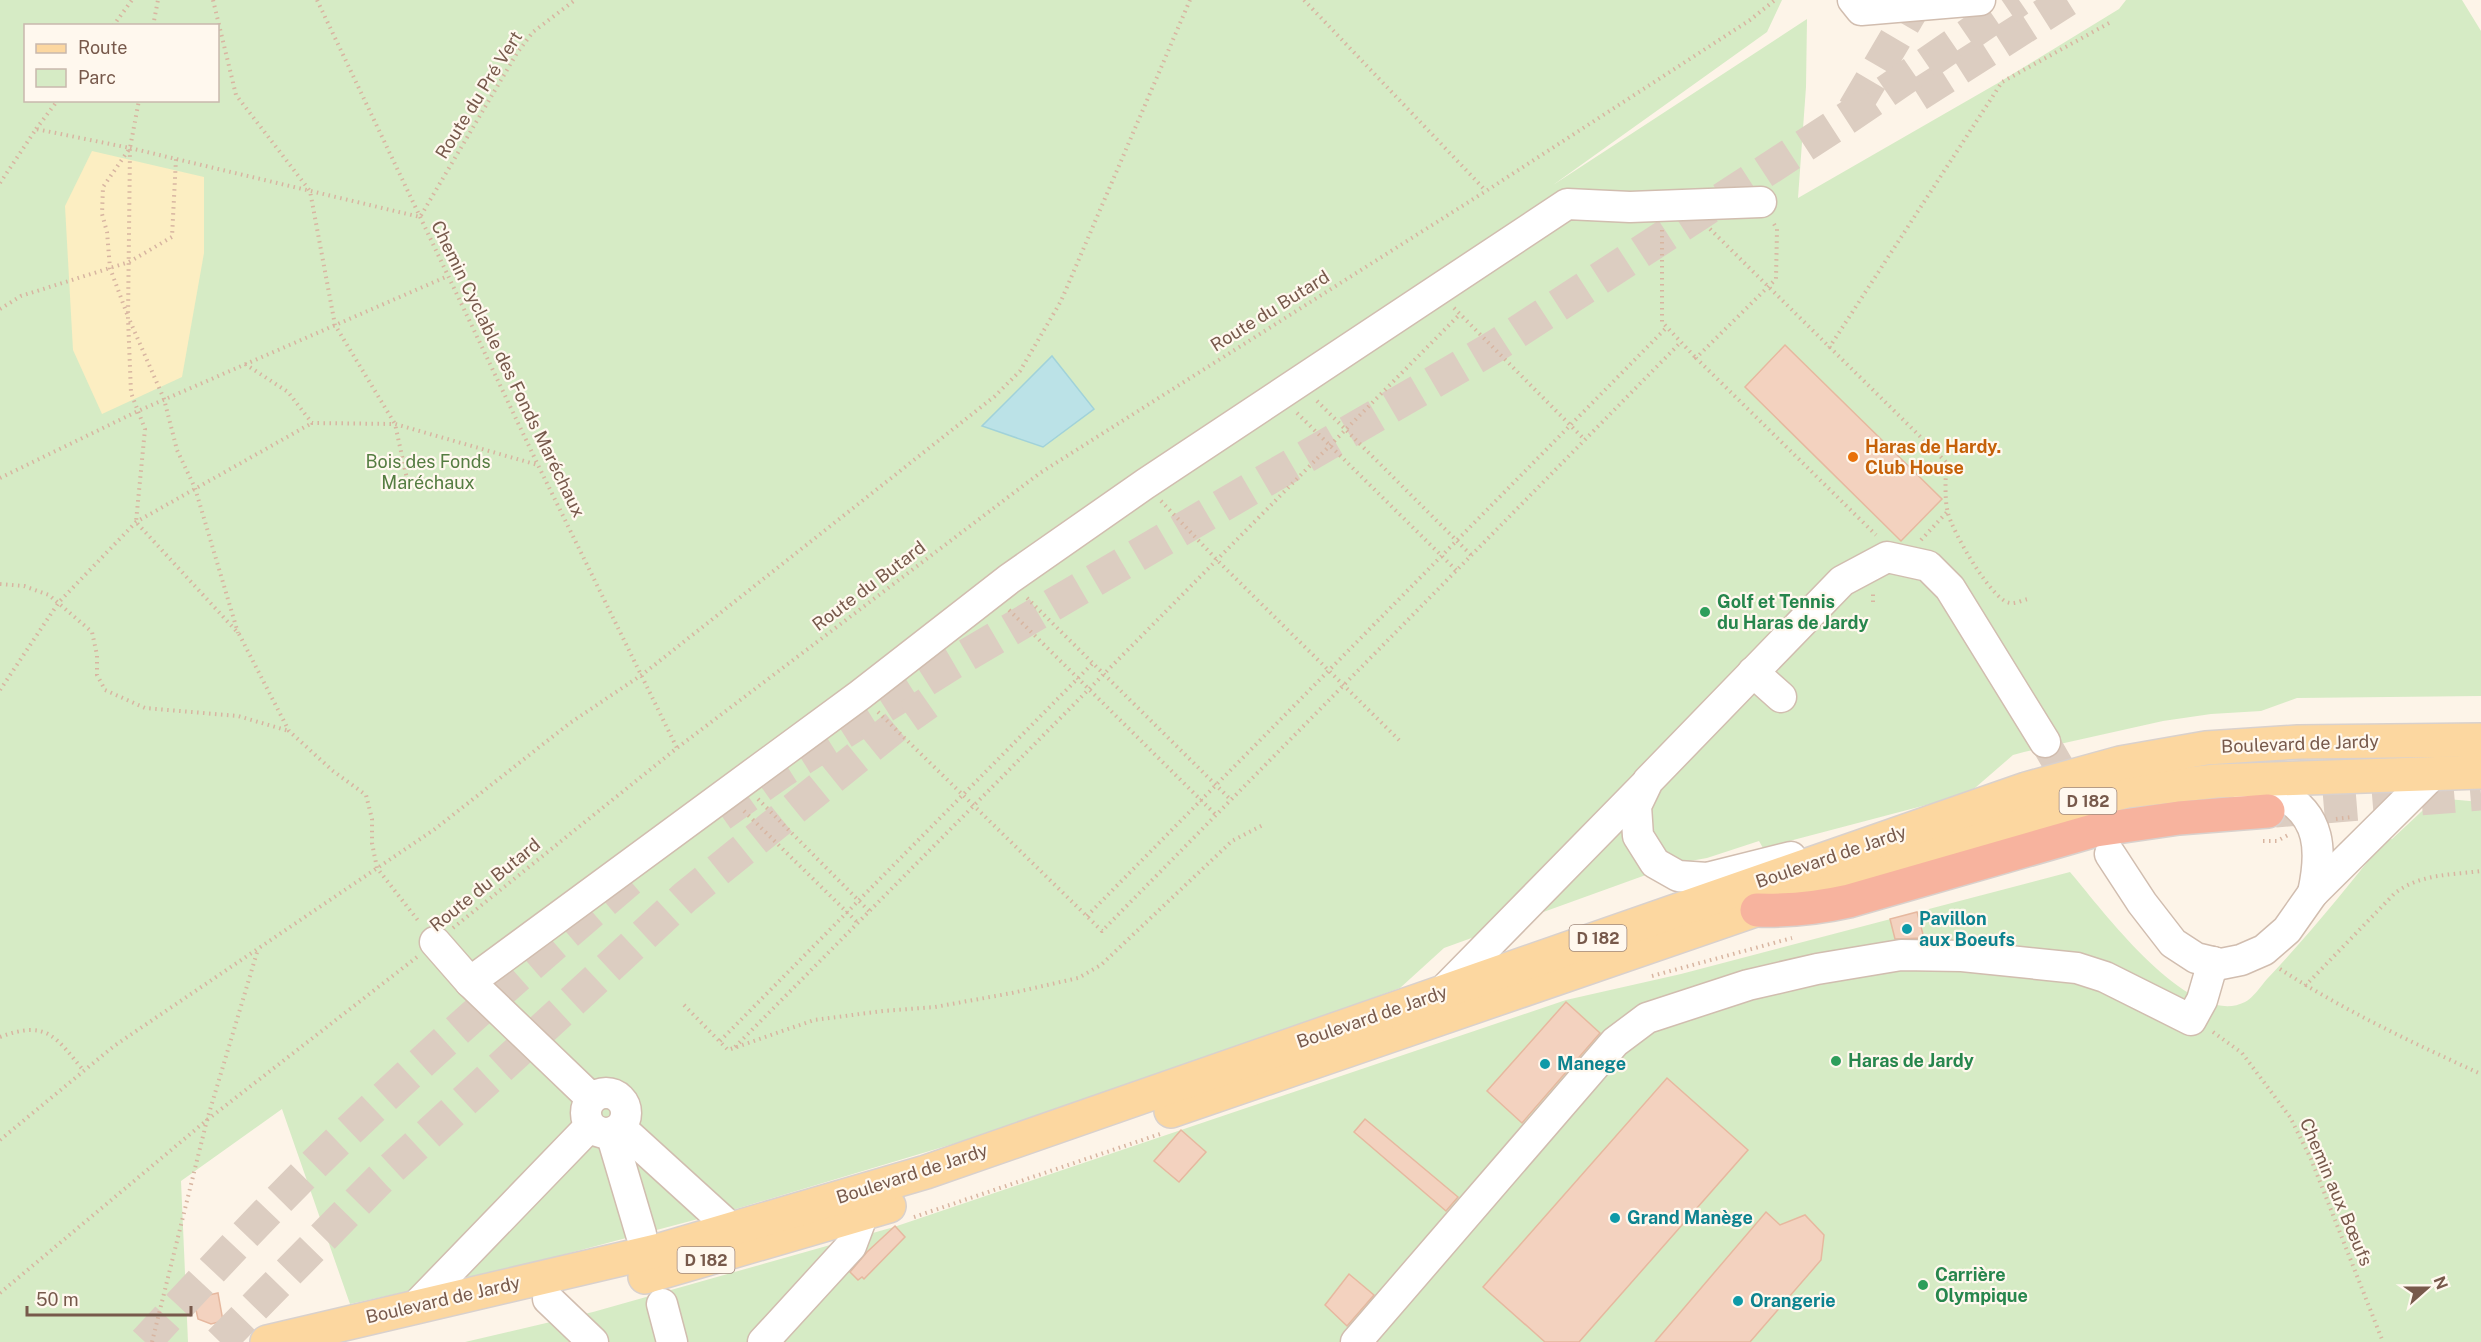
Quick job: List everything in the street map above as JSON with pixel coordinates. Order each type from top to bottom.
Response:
[{"type":"highway","points":[[1757,910],[1788,911],[1819,908],[2055,841],[2116,827],[2179,818],[2268,812]]},
{"type":"main road","name":"Boulevard de Jardy","points":[[267,1342],[660,1250],[926,1172],[2026,789],[2120,763],[2205,748],[2309,741],[2481,740]]},
{"type":"main road","name":"Boulevard de Jardy","points":[[358,1342],[665,1272],[933,1194],[2020,819],[2127,791],[2216,781],[2481,772]]},
{"type":"lane","points":[[1853,0],[1861,10],[1980,0]]},
{"type":"lane","points":[[470,982],[860,694],[1000,586],[1145,484],[1567,204],[1630,207],[1761,202]]},
{"type":"lane","points":[[1442,992],[1642,794],[1753,672],[1842,581],[1888,561],[1928,566],[1950,588],[2045,742]]},
{"type":"lane","points":[[1753,672],[1781,697]]},
{"type":"lane","points":[[2110,854],[2142,903],[2173,943],[2196,958],[2221,964],[2241,960],[2264,950],[2287,930],[2313,893],[2434,773]]},
{"type":"lane","points":[[2216,781],[2278,792],[2296,804],[2312,823],[2317,843],[2319,864],[2313,893]]},
{"type":"lane","points":[[1642,794],[1638,836],[1655,863],[1678,876],[1707,878],[1931,822]]},
{"type":"lane","points":[[1980,863],[2004,845],[2020,819]]},
{"type":"lane","points":[[435,942],[470,982],[603,1121],[732,1229]]},
{"type":"lane","points":[[1356,1342],[1615,1042],[1647,1018],[1748,986],[1816,969],[1901,955],[1962,956],[2077,968],[2105,977],[2191,1020],[2202,1000],[2213,962]]},
{"type":"lane","points":[[603,1121],[641,1234]]},
{"type":"lane","points":[[416,1306],[603,1121]]},
{"type":"lane","points":[[763,1342],[851,1246],[863,1214]]},
{"type":"lane","points":[[548,1299],[593,1342]]},
{"type":"lane","points":[[662,1305],[672,1342]]},
{"type":"path","points":[[114,24],[132,0]]},
{"type":"path","points":[[153,24],[158,0]]},
{"type":"path","points":[[213,0],[219,24]]},
{"type":"path","name":"Chemin Cyclable des Fonds Maréchaux","points":[[317,0],[538,465],[677,748]]},
{"type":"path","name":"Route du Pré Vert","points":[[420,217],[517,53],[533,32],[575,0]]},
{"type":"path","points":[[0,1140],[114,1046],[435,829],[570,723],[643,675],[995,396],[1020,371],[1061,301],[1190,0]]},
{"type":"path","points":[[1304,0],[1486,191]]},
{"type":"path","name":"Route du Butard","points":[[0,1293],[207,1120],[435,942],[677,748],[1040,473],[1486,191],[1750,20],[1775,0]]},
{"type":"path","points":[[1829,348],[2002,82],[2111,22]]},
{"type":"path","points":[[219,25],[236,95],[310,191],[335,325],[395,424],[407,478]]},
{"type":"path","points":[[0,183],[56,102]]},
{"type":"path","points":[[139,102],[130,148],[128,318],[131,393],[145,429],[136,522],[239,634]]},
{"type":"path","points":[[36,129],[130,148],[420,217]]},
{"type":"path","points":[[130,148],[103,187],[102,214],[107,232],[110,268],[128,318],[164,399],[177,450],[195,488],[239,634],[290,731],[333,771],[366,795],[372,819],[372,843],[377,868],[435,942]]},
{"type":"path","points":[[0,309],[21,296],[129,262],[172,237],[176,159]]},
{"type":"path","points":[[1696,358],[1776,279],[1777,229],[1761,202]]},
{"type":"path","points":[[1674,205],[1767,288],[1946,462],[1947,512],[1956,535],[1974,566],[2001,599],[2010,603],[2028,599]]},
{"type":"path","points":[[1674,205],[1662,322],[1877,535],[1888,561]]},
{"type":"path","points":[[0,478],[164,399],[448,276]]},
{"type":"path","points":[[1437,291],[1585,440]]},
{"type":"path","points":[[735,1047],[1460,314]]},
{"type":"path","points":[[1087,916],[1667,327]]},
{"type":"path","points":[[860,694],[1102,931],[1681,342]]},
{"type":"path","points":[[244,364],[288,392],[312,423]]},
{"type":"path","points":[[1289,389],[1346,430],[1471,555]]},
{"type":"path","points":[[1289,389],[1330,446],[1456,570]]},
{"type":"path","points":[[0,690],[59,602],[136,522],[312,423],[395,424],[538,465]]},
{"type":"path","points":[[1145,484],[1217,560],[1400,741]]},
{"type":"path","points":[[1873,602],[1888,561],[1947,512]]},
{"type":"path","points":[[0,584],[24,586],[49,595],[92,632],[97,655],[97,675],[105,690],[146,708],[238,716],[290,731]]},
{"type":"path","points":[[1000,586],[1092,664],[1231,800]]},
{"type":"path","points":[[1000,586],[1077,679],[1216,815]]},
{"type":"path","points":[[720,1041],[1092,664]]},
{"type":"path","points":[[734,788],[869,911]]},
{"type":"path","points":[[734,788],[858,923]]},
{"type":"path","points":[[684,1005],[728,1050],[814,1020],[935,1007],[1078,978],[1101,965],[1232,841],[1265,824]]},
{"type":"path","points":[[2305,986],[2394,893],[2405,885],[2422,878],[2481,872]]},
{"type":"path","points":[[153,1342],[207,1120],[258,949]]},
{"type":"path","points":[[2264,950],[2278,968],[2305,986],[2481,1074]]},
{"type":"path","name":"Chemin aux Bœufs","points":[[2191,1020],[2242,1053],[2289,1117],[2311,1159],[2382,1342]]},
{"type":"path","points":[[0,1037],[32,1030],[54,1035],[84,1071]]},
{"type":"green space","name":"Bois des Fonds Maréchaux","points":[[0,0],[1782,0],[1767,32],[1553,185],[1807,19],[1806,87],[1798,198],[1998,83],[2119,9],[2126,0],[2462,0],[2481,31],[2481,696],[2297,698],[2261,711],[2211,714],[2163,721],[2013,755],[1968,794],[1763,848],[1759,841],[1707,858],[1679,863],[1444,948],[1400,988],[1070,1109],[736,1209],[509,1269],[350,1304],[282,1109],[181,1181],[188,1342],[0,1342]]},
{"type":"green space","name":"Haras de Jardy","points":[[2436,798],[2481,802],[2481,1342],[465,1342],[593,1312],[894,1227],[1566,1000],[1681,974],[2070,872],[2124,936],[2174,983],[2199,999],[2223,1006],[2245,1002],[2254,995],[2313,928],[2385,840],[2392,839]]},
{"type":"sand","points":[[92,151],[204,177],[204,253],[182,377],[102,414],[73,350],[65,206]]},
{"type":"water","points":[[1052,356],[1094,409],[1043,447],[982,426]]},
{"type":"building","points":[[1785,345],[1942,499],[1901,541],[1745,387]]},
{"type":"building","name":"Pavillon aux Boeufs","points":[[1917,912],[1924,938],[1895,939],[1890,919]]},
{"type":"building","name":"Manege","points":[[1566,1002],[1600,1033],[1522,1123],[1487,1091]]},
{"type":"building","name":"Grand Manège","points":[[1667,1078],[1748,1150],[1579,1342],[1545,1342],[1483,1287]]},
{"type":"building","points":[[1365,1119],[1458,1197],[1446,1211],[1354,1132]]},
{"type":"building","points":[[1181,1130],[1206,1152],[1179,1182],[1154,1161]]},
{"type":"building","name":"Orangerie","points":[[1766,1212],[1780,1225],[1805,1215],[1824,1235],[1821,1260],[1750,1342],[1655,1342]]},
{"type":"building","points":[[895,1226],[905,1237],[864,1279],[862,1277],[858,1280],[850,1272],[867,1252]]},
{"type":"building","points":[[1349,1274],[1374,1295],[1347,1326],[1325,1305]]},
{"type":"building","points":[[191,1287],[209,1295],[218,1293],[223,1321],[211,1324],[198,1319]]},
{"type":"tunnel","points":[[1854,109],[1918,0]]},
{"type":"tunnel","points":[[721,815],[783,771],[953,663],[1497,345],[1850,116],[2019,0]]},
{"type":"tunnel","points":[[1918,95],[2067,0]]},
{"type":"tunnel","points":[[220,1342],[380,1179],[685,897],[901,722],[928,703]]},
{"type":"tunnel","points":[[2045,742],[2078,799]]},
{"type":"tunnel","points":[[2275,811],[2481,794]]},
{"type":"tunnel","points":[[145,1342],[264,1215],[337,1142],[486,1004],[639,872]]},
{"type":"place","name":"Haras de Hardy. Club House","points":[[1853,457]]},
{"type":"place","name":"Golf et Tennis du Haras de Jardy","points":[[1705,612]]},
{"type":"place","name":"Pavillon aux Boeufs","points":[[1907,929]]},
{"type":"place","name":"Haras de Jardy","points":[[1836,1061]]},
{"type":"place","name":"Manege","points":[[1545,1064]]},
{"type":"place","name":"Grand Manège","points":[[1615,1218]]},
{"type":"place","name":"Carrière Olympique","points":[[1923,1285]]},
{"type":"place","name":"Orangerie","points":[[1738,1301]]}]
